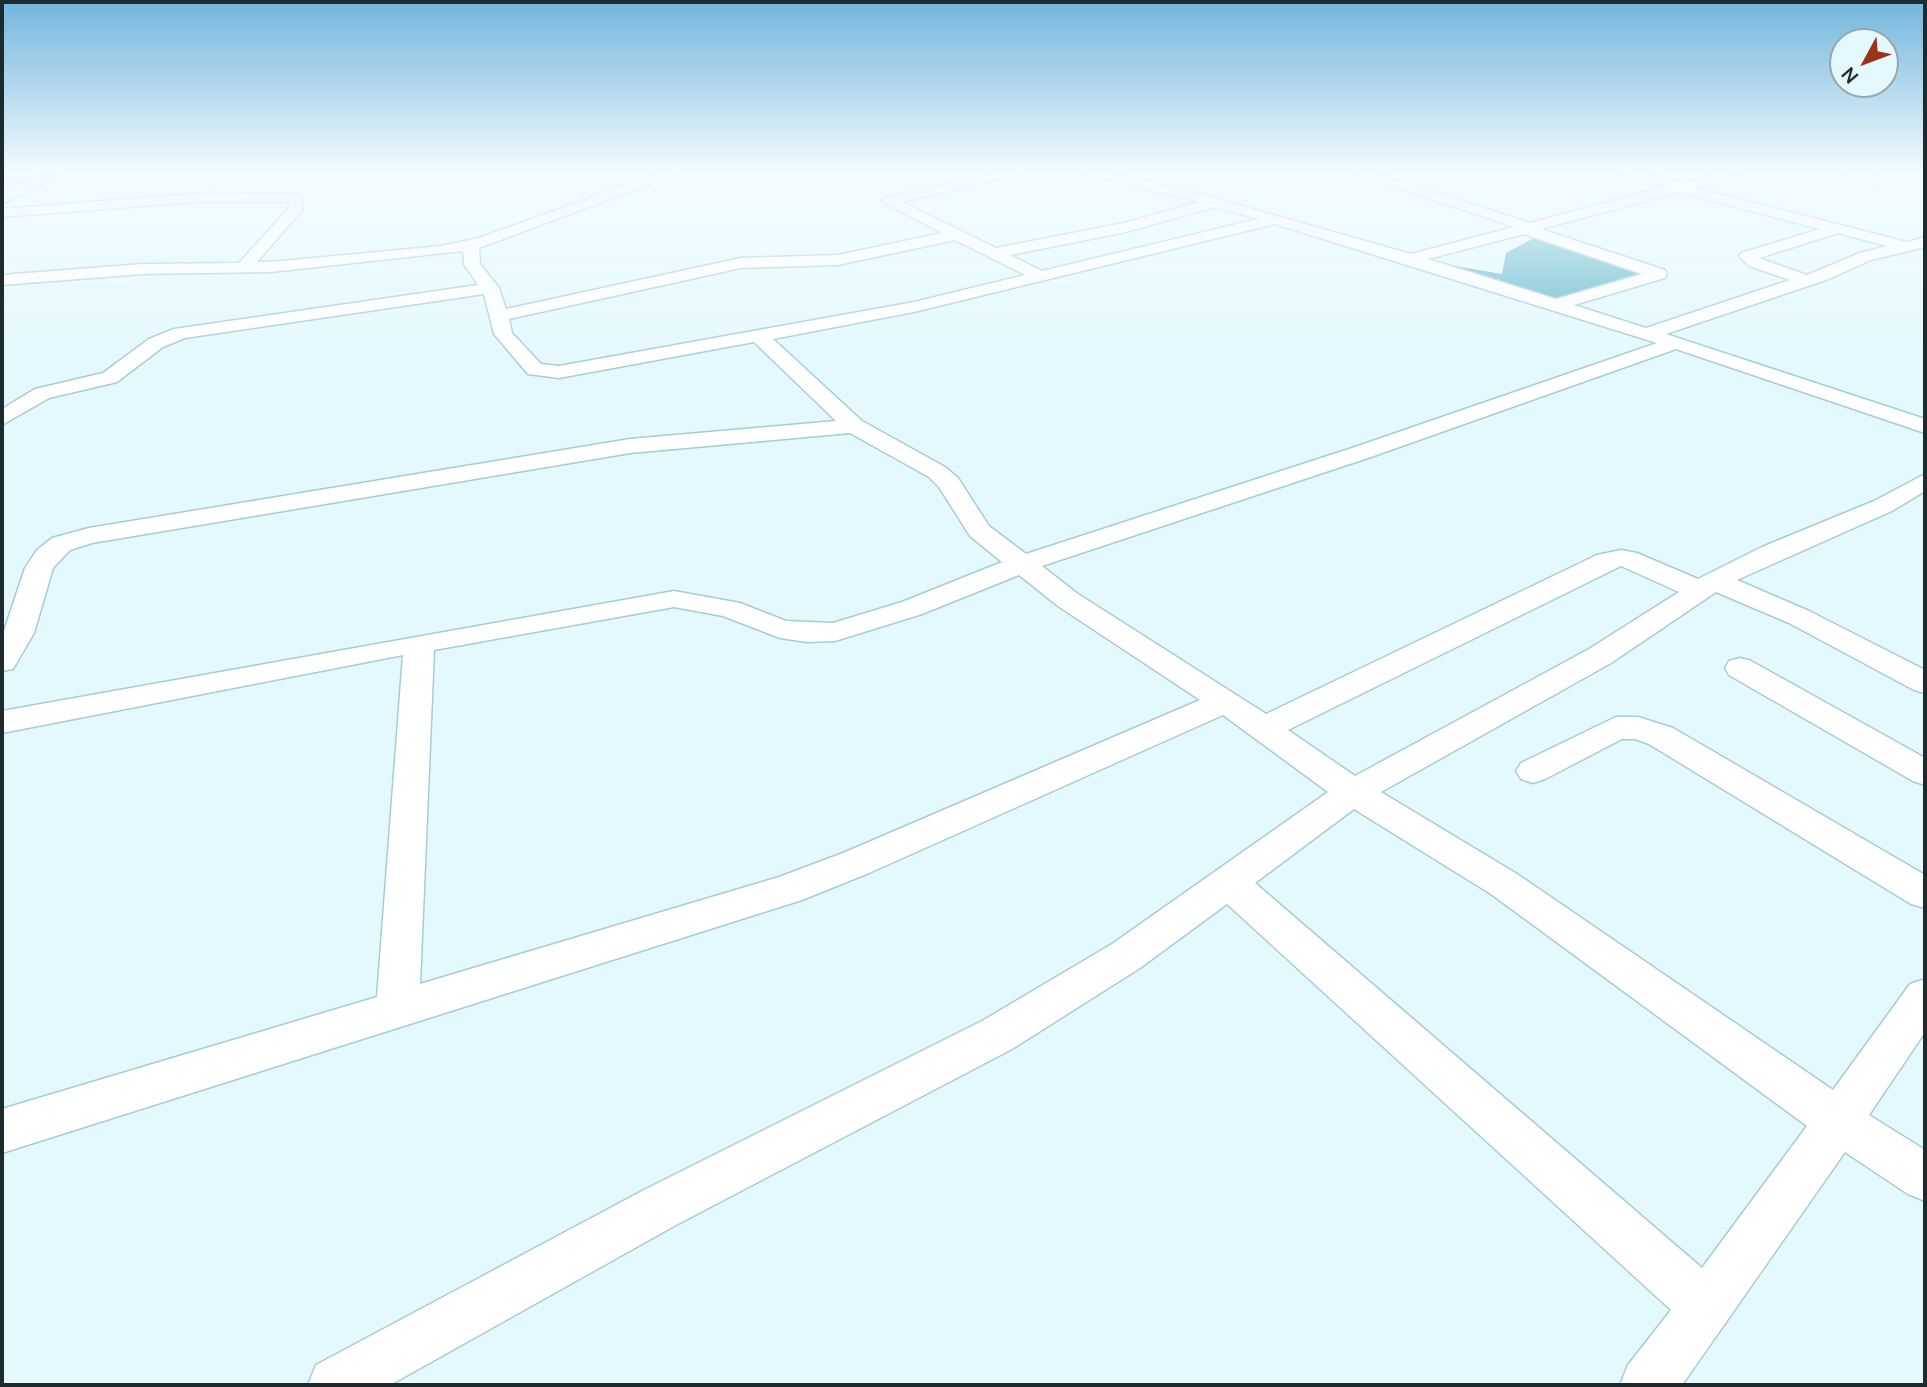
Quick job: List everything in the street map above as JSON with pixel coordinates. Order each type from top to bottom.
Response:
[{"type":"street","points":[[243,268],[270,238]]},
{"type":"street","points":[[2,280],[142,269],[243,268],[410,255],[471,246],[494,238]]},
{"type":"street","points":[[498,316],[752,262],[838,260],[944,238]]},
{"type":"street","points":[[963,238],[1040,276]]},
{"type":"street","points":[[996,253],[1070,238]]},
{"type":"street","points":[[471,246],[472,264],[490,288],[503,334],[535,370],[545,372],[576,370],[757,334],[914,307],[1198,238]]},
{"type":"street","points":[[1339,238],[1676,343],[1925,426]]},
{"type":"street","points":[[1411,259],[1494,238]]},
{"type":"street","points":[[1553,238],[1659,274],[1556,305]]},
{"type":"street","points":[[1807,281],[1755,263],[1747,256],[1809,238]]},
{"type":"street","points":[[1878,238],[1920,247]]},
{"type":"street","points":[[1646,334],[1807,281],[1866,256],[1920,247]]},
{"type":"street","points":[[2,418],[42,393],[110,378],[131,365],[156,343],[181,333],[490,288]]},
{"type":"street","points":[[757,334],[854,426],[937,472],[949,483],[979,531],[1110,628],[1264,728],[1353,792],[1504,884],[1837,1120],[1925,1177]]},
{"type":"street","points":[[2,722],[419,643],[674,599],[730,609],[780,629],[807,633],[835,632],[912,608],[1022,564],[1383,446],[1676,343]]},
{"type":"street","points":[[2,662],[19,633],[39,568],[46,556],[71,541],[630,446],[854,426]]},
{"type":"street","points":[[336,1385],[670,1202],[997,1035],[1126,956],[1353,792],[1600,656],[1707,586],[1771,553],[1883,506],[1925,481]]},
{"type":"street","points":[[1264,728],[1343,692],[1607,561],[1621,558],[1637,561],[1799,617],[1925,683]]},
{"type":"street","points":[[397,1010],[413,787],[419,643]]},
{"type":"street","points":[[1740,668],[1925,773]]},
{"type":"street","points":[[2,1131],[833,872],[1225,702]]},
{"type":"street","points":[[1533,771],[1616,728],[1638,728],[1661,736],[1925,893]]},
{"type":"street","points":[[1228,882],[1707,1307]]},
{"type":"street","points":[[1648,1385],[1707,1307],[1925,997]]},
{"type":"water","points":[[1535,238],[1543,238],[1649,276],[1561,301],[1449,265],[1502,274],[1506,253]]}]
